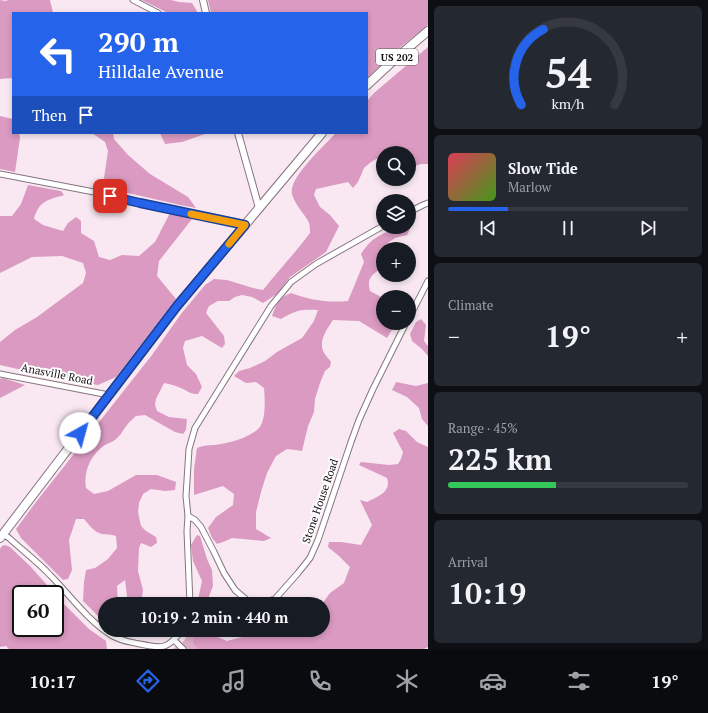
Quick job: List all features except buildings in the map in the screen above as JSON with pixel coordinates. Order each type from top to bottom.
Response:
[{"type":"main road","name":"US 202","points":[[368,84],[428,31]]},
{"type":"main road","points":[[1,536],[177,306],[321,134]]},
{"type":"street","points":[[133,0],[156,12]]},
{"type":"street","points":[[204,0],[206,12]]},
{"type":"street","points":[[238,134],[259,208]]},
{"type":"street","points":[[0,174],[94,192],[245,225]]},
{"type":"street","points":[[416,209],[428,203]]},
{"type":"street","points":[[190,597],[187,531],[188,516],[186,496],[189,449],[195,428],[271,306],[291,282],[331,255],[376,230]]},
{"type":"street","points":[[416,304],[428,280]]},
{"type":"street","name":"Stone House Road","points":[[188,516],[195,520],[201,527],[224,573],[235,590],[249,602],[261,603],[274,599],[310,558],[318,540],[359,420],[402,330]]},
{"type":"street","name":"Anasville Road","points":[[0,374],[109,395]]},
{"type":"street","points":[[1,536],[15,543],[50,574],[89,618],[112,636],[150,646],[166,647],[176,637]]},
{"type":"street","points":[[174,640],[183,649]]},
{"type":"shaded area","points":[[0,0],[50,0],[53,12],[12,12],[12,78],[0,79]]},
{"type":"shaded area","points":[[142,0],[171,0],[192,3],[197,12],[166,12]]},
{"type":"shaded area","points":[[208,0],[428,0],[428,25],[398,49],[368,77],[368,12],[211,12]]},
{"type":"shaded area","points":[[428,47],[428,164],[416,166],[416,146],[376,146],[376,159],[364,168],[358,182],[353,188],[348,182],[316,189],[314,195],[320,207],[330,215],[339,226],[326,252],[290,277],[277,294],[263,303],[252,297],[242,295],[229,301],[218,301],[209,306],[206,313],[224,336],[225,344],[222,348],[202,336],[185,341],[183,348],[187,365],[196,374],[202,387],[198,394],[196,394],[164,383],[156,399],[155,405],[157,411],[169,417],[187,419],[186,430],[183,434],[175,432],[145,415],[136,416],[118,437],[100,449],[92,458],[87,470],[85,482],[86,488],[94,494],[108,491],[136,475],[157,475],[176,482],[175,490],[165,491],[151,489],[143,494],[139,503],[138,512],[141,526],[156,537],[157,543],[151,547],[141,543],[139,548],[138,571],[143,590],[142,597],[127,597],[125,580],[117,586],[118,597],[98,597],[98,616],[83,601],[86,570],[95,568],[108,559],[117,548],[116,536],[99,533],[84,519],[76,519],[69,540],[72,570],[68,579],[63,580],[21,538],[16,529],[152,355],[181,314],[205,285],[214,279],[227,280],[263,290],[298,248],[310,233],[310,227],[309,222],[293,198],[292,187],[308,162],[335,134],[368,134],[368,100]]},
{"type":"shaded area","points":[[0,116],[12,119],[12,134],[19,134],[20,138],[15,172],[0,169]]},
{"type":"shaded area","points":[[93,134],[113,134],[114,139],[128,155],[150,174],[188,197],[196,208],[115,190],[106,185],[104,178],[108,151],[105,142]]},
{"type":"shaded area","points":[[160,134],[205,134],[182,142],[165,144]]},
{"type":"shaded area","points":[[28,185],[61,191],[64,195],[44,202],[38,208],[34,219],[43,225],[63,231],[68,223],[76,217],[81,221],[81,233],[94,241],[99,257],[110,260],[122,255],[139,256],[155,242],[170,213],[192,219],[159,261],[157,276],[176,299],[116,377],[98,385],[0,365],[0,342],[83,283],[86,273],[83,263],[62,256],[32,257],[0,273],[0,216],[12,216],[21,204]]},
{"type":"shaded area","points":[[383,234],[408,234],[389,242],[376,242],[376,272],[369,281],[370,291],[376,294],[376,330],[392,330],[387,338],[359,321],[333,320],[324,335],[322,343],[323,351],[331,362],[330,367],[325,371],[320,383],[315,399],[314,412],[308,426],[302,451],[287,449],[276,456],[267,473],[261,492],[256,512],[256,529],[271,538],[264,541],[232,538],[217,544],[212,538],[208,528],[216,517],[233,505],[234,494],[223,486],[194,495],[194,469],[197,448],[218,445],[246,436],[259,428],[264,415],[264,388],[256,382],[246,383],[234,376],[239,371],[265,361],[277,352],[302,338],[314,321],[318,310],[299,311],[281,319],[272,316],[281,299],[287,295],[291,293],[333,302],[348,301],[364,262],[361,254],[373,240]]},
{"type":"shaded area","points":[[421,319],[426,325],[424,341],[428,346],[428,356],[412,341],[410,334],[412,330],[416,330],[416,322]]},
{"type":"shaded area","points":[[3,378],[25,385],[0,398],[0,379]]},
{"type":"shaded area","points":[[396,382],[416,386],[428,383],[428,426],[422,419],[419,408],[407,397],[392,390]]},
{"type":"shaded area","points":[[399,429],[406,431],[417,442],[428,447],[428,647],[424,649],[199,649],[193,644],[193,637],[218,637],[227,641],[242,637],[330,637],[330,597],[327,597],[330,593],[344,583],[350,567],[328,547],[329,542],[361,545],[372,525],[360,500],[367,502],[379,496],[386,490],[388,483],[387,478],[359,465],[361,462],[389,465],[398,464],[403,452],[393,433]]},
{"type":"shaded area","points":[[197,535],[200,536],[212,570],[213,586],[209,597],[199,597],[202,581],[193,561],[191,545]]},
{"type":"shaded area","points":[[5,545],[10,547],[47,585],[12,585],[12,637],[64,637],[64,604],[98,637],[106,641],[107,649],[9,649],[6,646],[0,647],[0,549]]},
{"type":"shaded area","points":[[186,637],[193,637],[200,649],[173,649],[184,641]]},
{"type":"slow traffic","points":[[191,214],[245,225],[229,244]]},
{"type":"route","points":[[80,433],[177,306],[245,225],[110,196]]}]
